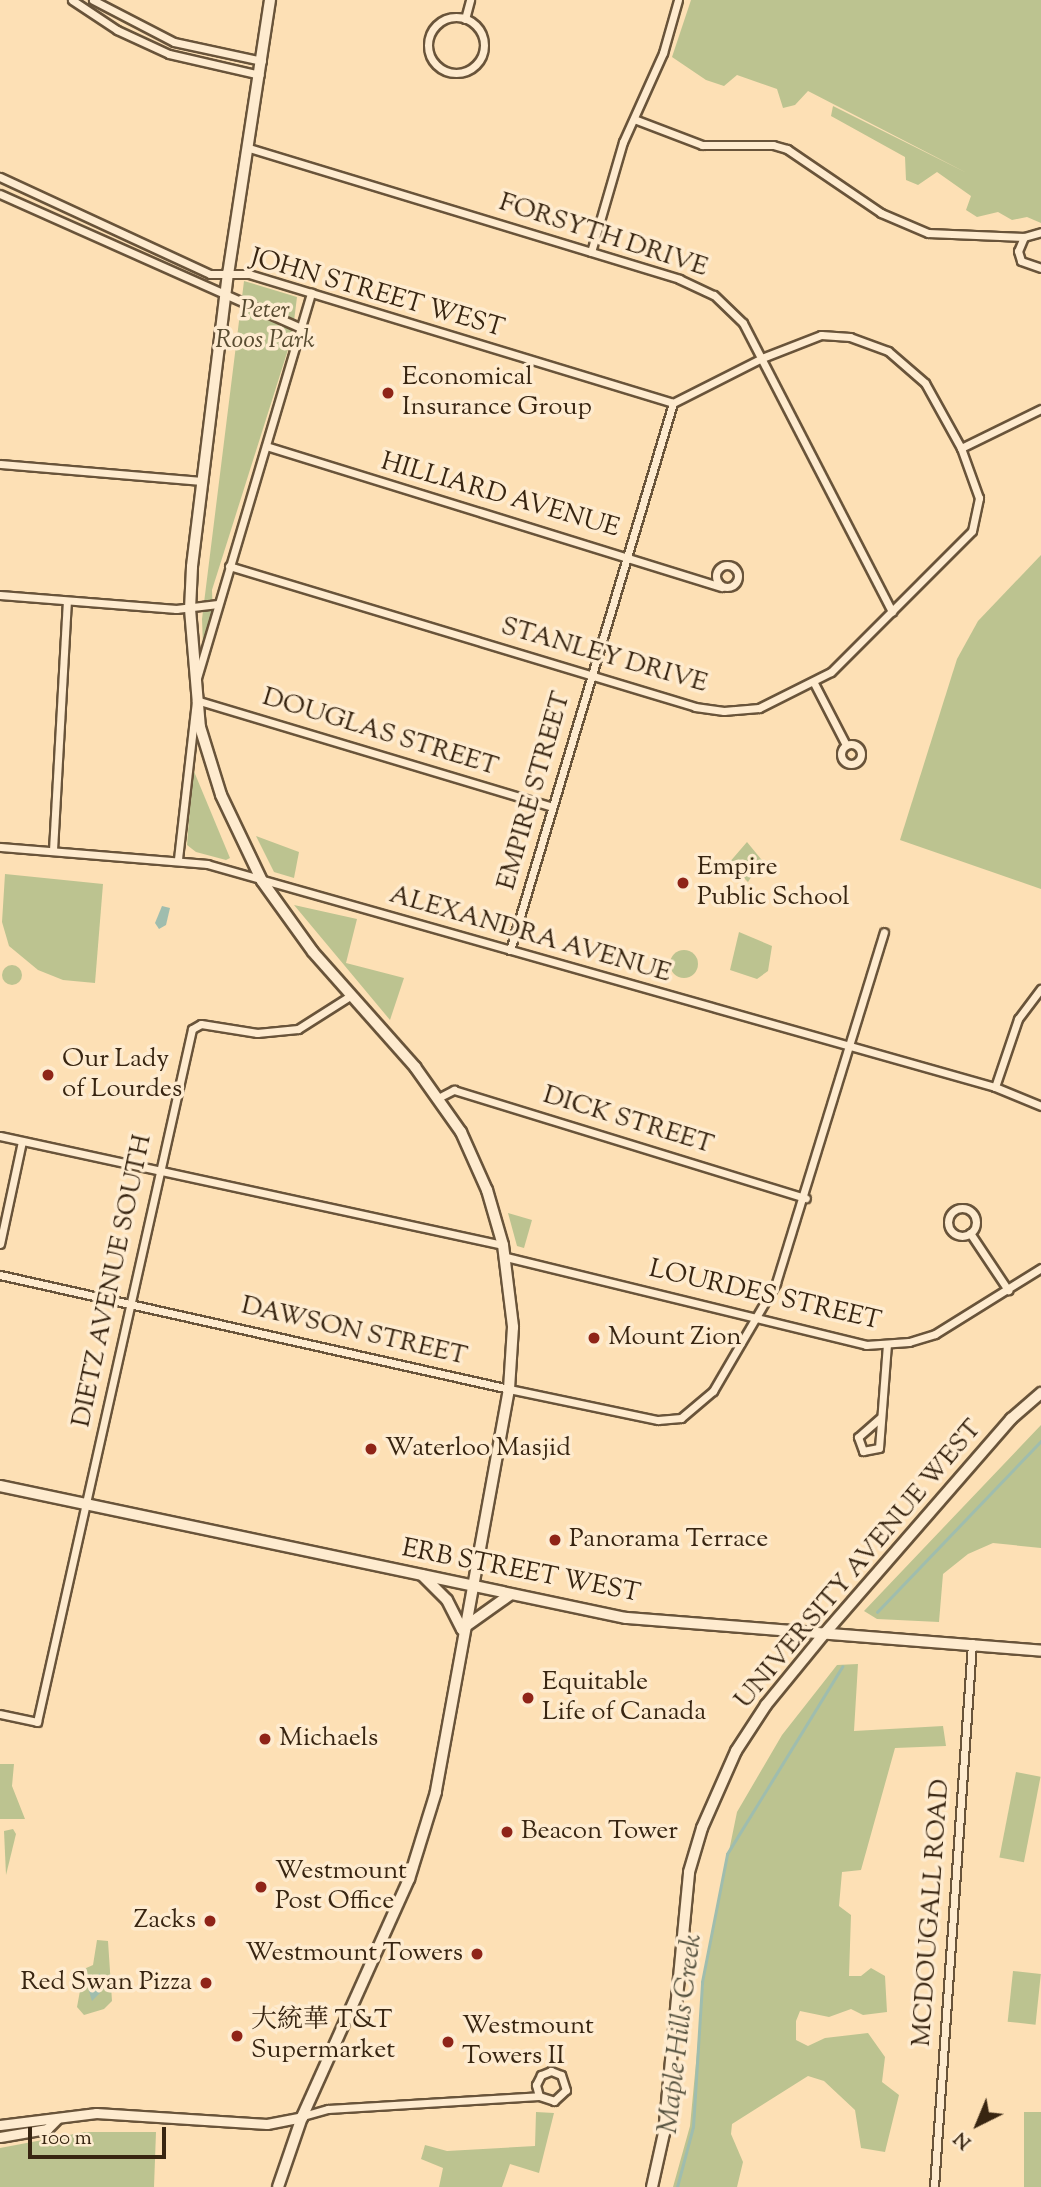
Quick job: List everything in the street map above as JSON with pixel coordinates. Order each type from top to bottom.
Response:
[{"type":"main road","points":[[270,0],[228,273],[201,481],[190,609],[196,700],[221,795],[262,881],[351,996],[440,1097],[487,1190],[506,1256],[513,1327],[509,1390],[462,1629],[436,1792],[420,1849],[302,2116],[278,2187]]},
{"type":"main road","name":"UNIVERSITY AVENUE WEST","points":[[652,2187],[664,2133],[680,1936],[689,1872],[702,1828],[736,1751],[766,1705],[825,1633],[1011,1419],[1041,1394]]},
{"type":"main road","name":"ERB STREET WEST","points":[[0,1486],[626,1618],[972,1643],[1041,1651]]},
{"type":"main road","points":[[422,1575],[447,1600],[462,1629]]},
{"type":"main road","points":[[462,1629],[511,1594]]},
{"type":"street","points":[[72,0],[117,30],[169,54],[260,75]]},
{"type":"street","points":[[93,0],[174,42],[262,61]]},
{"type":"street","points":[[466,19],[470,0]]},
{"type":"street","points":[[591,252],[634,119],[663,53],[678,0]]},
{"type":"street","points":[[466,19],[483,38],[481,58],[465,72],[445,71],[430,55],[429,36],[440,22],[466,19]]},
{"type":"street","points":[[634,119],[702,145],[773,145],[787,149],[881,213],[921,231],[1024,237],[1041,232]]},
{"type":"street","name":"FORSYTH DRIVE","points":[[248,148],[679,279],[714,295],[733,310],[762,358],[892,612]]},
{"type":"street","name":"JOHN STREET WEST","points":[[0,177],[210,274],[249,274],[673,403]]},
{"type":"street","name":"JOHN STREET WEST","points":[[0,194],[301,328]]},
{"type":"street","points":[[1024,237],[1018,245],[1021,261],[1041,268]]},
{"type":"street","points":[[195,686],[311,293]]},
{"type":"street","name":"STANLEY DRIVE","points":[[229,566],[695,707],[724,710],[759,708],[814,683],[846,660],[972,531],[979,498],[961,448],[925,383],[888,351],[850,337],[821,335],[762,358],[673,403]]},
{"type":"street","name":"EMPIRE STREET","points":[[510,950],[673,403]]},
{"type":"street","points":[[961,448],[1041,409]]},
{"type":"street","name":"HILLIARD AVENUE","points":[[266,446],[411,494],[626,554],[722,587]]},
{"type":"street","points":[[0,464],[201,481]]},
{"type":"street","points":[[0,595],[190,609],[218,604]]},
{"type":"street","points":[[53,850],[68,601]]},
{"type":"street","points":[[814,683],[846,745]]},
{"type":"street","points":[[178,859],[196,700]]},
{"type":"street","name":"DOUGLAS STREET","points":[[196,700],[552,807]]},
{"type":"street","name":"ALEXANDRA AVENUE","points":[[0,847],[178,859],[510,950],[848,1049],[995,1087],[1041,1106]]},
{"type":"street","points":[[757,1319],[780,1273],[806,1198],[884,932]]},
{"type":"street","points":[[995,1087],[1018,1019],[1041,989]]},
{"type":"street","name":"DIETZ AVENUE SOUTH","points":[[0,1714],[37,1723],[189,1036],[196,1025],[257,1033],[298,1029],[351,996]]},
{"type":"street","name":"DICK STREET","points":[[440,1097],[454,1090],[806,1198]]},
{"type":"street","points":[[0,1136],[503,1244]]},
{"type":"street","points":[[0,1244],[22,1141]]},
{"type":"street","points":[[962,1208],[974,1214],[976,1224],[970,1233],[956,1235],[950,1229],[953,1211],[962,1208]]},
{"type":"street","points":[[970,1233],[1008,1290]]},
{"type":"street","name":"LOURDES STREET","points":[[506,1256],[866,1345],[887,1345],[947,1328],[1041,1268]]},
{"type":"street","name":"DAWSON STREET","points":[[0,1275],[509,1390],[659,1420],[681,1418],[697,1408],[757,1319]]},
{"type":"street","points":[[880,1418],[858,1437],[863,1451],[879,1448],[887,1345]]},
{"type":"street","name":"MCDOUGALL ROAD","points":[[934,2187],[972,1643]]},
{"type":"street","points":[[0,2125],[41,2116],[57,2119],[96,2113],[267,2124],[328,2109],[539,2096],[549,2101],[562,2096],[566,2085],[561,2075],[551,2071],[541,2075],[536,2085],[539,2096]]},
{"type":"street","points":[[0,2137],[47,2129],[57,2119]]},
{"type":"green space","points":[[691,0],[1041,0],[1041,223],[1027,217],[1012,220],[998,212],[977,217],[966,210],[971,196],[937,172],[918,185],[906,180],[905,157],[831,116],[833,106],[967,173],[808,91],[795,105],[783,108],[777,89],[737,75],[724,86],[706,80],[672,57]]},
{"type":"green space","name":"Peter Roos Park","points":[[244,281],[297,297],[292,337],[212,590],[213,618],[203,647],[202,619]]},
{"type":"green space","points":[[1041,555],[1041,889],[900,840],[957,659],[978,621]]},
{"type":"green space","points":[[193,769],[230,858],[226,860],[196,852],[187,845]]},
{"type":"green space","points":[[256,836],[299,852],[294,878],[274,872]]},
{"type":"green space","points":[[747,842],[765,864],[765,870],[753,874],[748,882],[741,875],[733,877],[728,864]]},
{"type":"green space","points":[[5,874],[103,884],[95,983],[63,980],[38,970],[9,946],[2,922]]},
{"type":"green space","points":[[294,905],[357,919],[346,963],[404,978],[390,1020]]},
{"type":"green space","points":[[739,932],[772,946],[768,971],[757,979],[730,970]]},
{"type":"green space","points":[[684,950],[694,954],[698,964],[694,974],[684,978],[674,974],[670,964],[674,954]]},
{"type":"green space","points":[[12,965],[19,968],[22,975],[19,982],[12,985],[5,982],[2,975],[5,968]]},
{"type":"green space","points":[[508,1213],[532,1220],[524,1248],[517,1246]]},
{"type":"green space","points":[[1041,1425],[1041,1548],[993,1543],[968,1554],[943,1574],[939,1622],[877,1619],[864,1611]]},
{"type":"green space","points":[[858,1664],[854,1731],[943,1726],[946,1746],[895,1748],[861,1870],[842,1872],[839,1906],[851,1915],[849,1976],[861,1976],[871,1968],[885,1976],[887,2012],[863,2015],[851,2009],[829,2017],[800,2011],[796,2021],[796,2040],[808,2046],[825,2038],[868,2033],[885,2057],[882,2082],[899,2095],[885,2152],[861,2148],[855,2110],[824,2081],[808,2076],[732,2124],[731,2134],[743,2162],[737,2187],[673,2187],[690,2126],[705,1968],[737,1812],[782,1735],[837,1665]]},
{"type":"green space","points":[[0,1764],[14,1764],[12,1786],[25,1819],[0,1819]]},
{"type":"green space","points":[[1016,1772],[1041,1777],[1024,1862],[999,1857]]},
{"type":"green space","points":[[13,1829],[16,1834],[6,1875],[4,1831]]},
{"type":"green space","points":[[97,1940],[108,1941],[112,2001],[104,2009],[84,2015],[77,2007],[84,1969],[93,1965]]},
{"type":"green space","points":[[1013,1971],[1041,1974],[1036,2025],[1008,2022]]},
{"type":"green space","points":[[536,2112],[554,2113],[539,2173],[510,2164],[502,2187],[439,2187],[443,2168],[421,2159],[425,2145],[447,2151],[535,2146]]},
{"type":"green space","points":[[1024,2112],[1041,2112],[1041,2187],[1024,2187]]},
{"type":"green space","points":[[85,2132],[156,2132],[154,2187],[0,2187],[0,2148]]},
{"type":"shaded area","points":[[162,906],[170,908],[166,925],[159,929],[155,923]]},
{"type":"shaded area","points":[[100,1973],[100,1993],[92,2001],[88,1988]]},
{"type":"waterway","name":"Maple Hills Creek","points":[[877,1612],[1041,1441]]},
{"type":"waterway","name":"Maple Hills Creek","points":[[677,2187],[693,2127],[702,1982],[727,1854],[842,1667]]},
{"type":"place","name":"Economical Insurance Group","points":[[388,393]]},
{"type":"place","name":"Empire Public School","points":[[683,883]]},
{"type":"place","name":"Our Lady of Lourdes","points":[[48,1075]]},
{"type":"place","name":"Mount Zion","points":[[594,1338]]},
{"type":"place","name":"Waterloo Masjid","points":[[371,1449]]},
{"type":"place","name":"Panorama Terrace","points":[[555,1540]]},
{"type":"place","name":"Equitable Life of Canada","points":[[528,1698]]},
{"type":"place","name":"Michaels","points":[[265,1739]]},
{"type":"place","name":"Beacon Tower","points":[[507,1832]]},
{"type":"place","name":"Westmount Post Office","points":[[261,1887]]},
{"type":"place","name":"Zacks","points":[[210,1921]]},
{"type":"place","name":"Westmount Towers","points":[[477,1954]]},
{"type":"place","name":"Red Swan Pizza","points":[[206,1983]]},
{"type":"place","name":"大統華 T&T Supermarket","points":[[237,2036]]},
{"type":"place","name":"Westmount Towers II","points":[[448,2042]]}]
